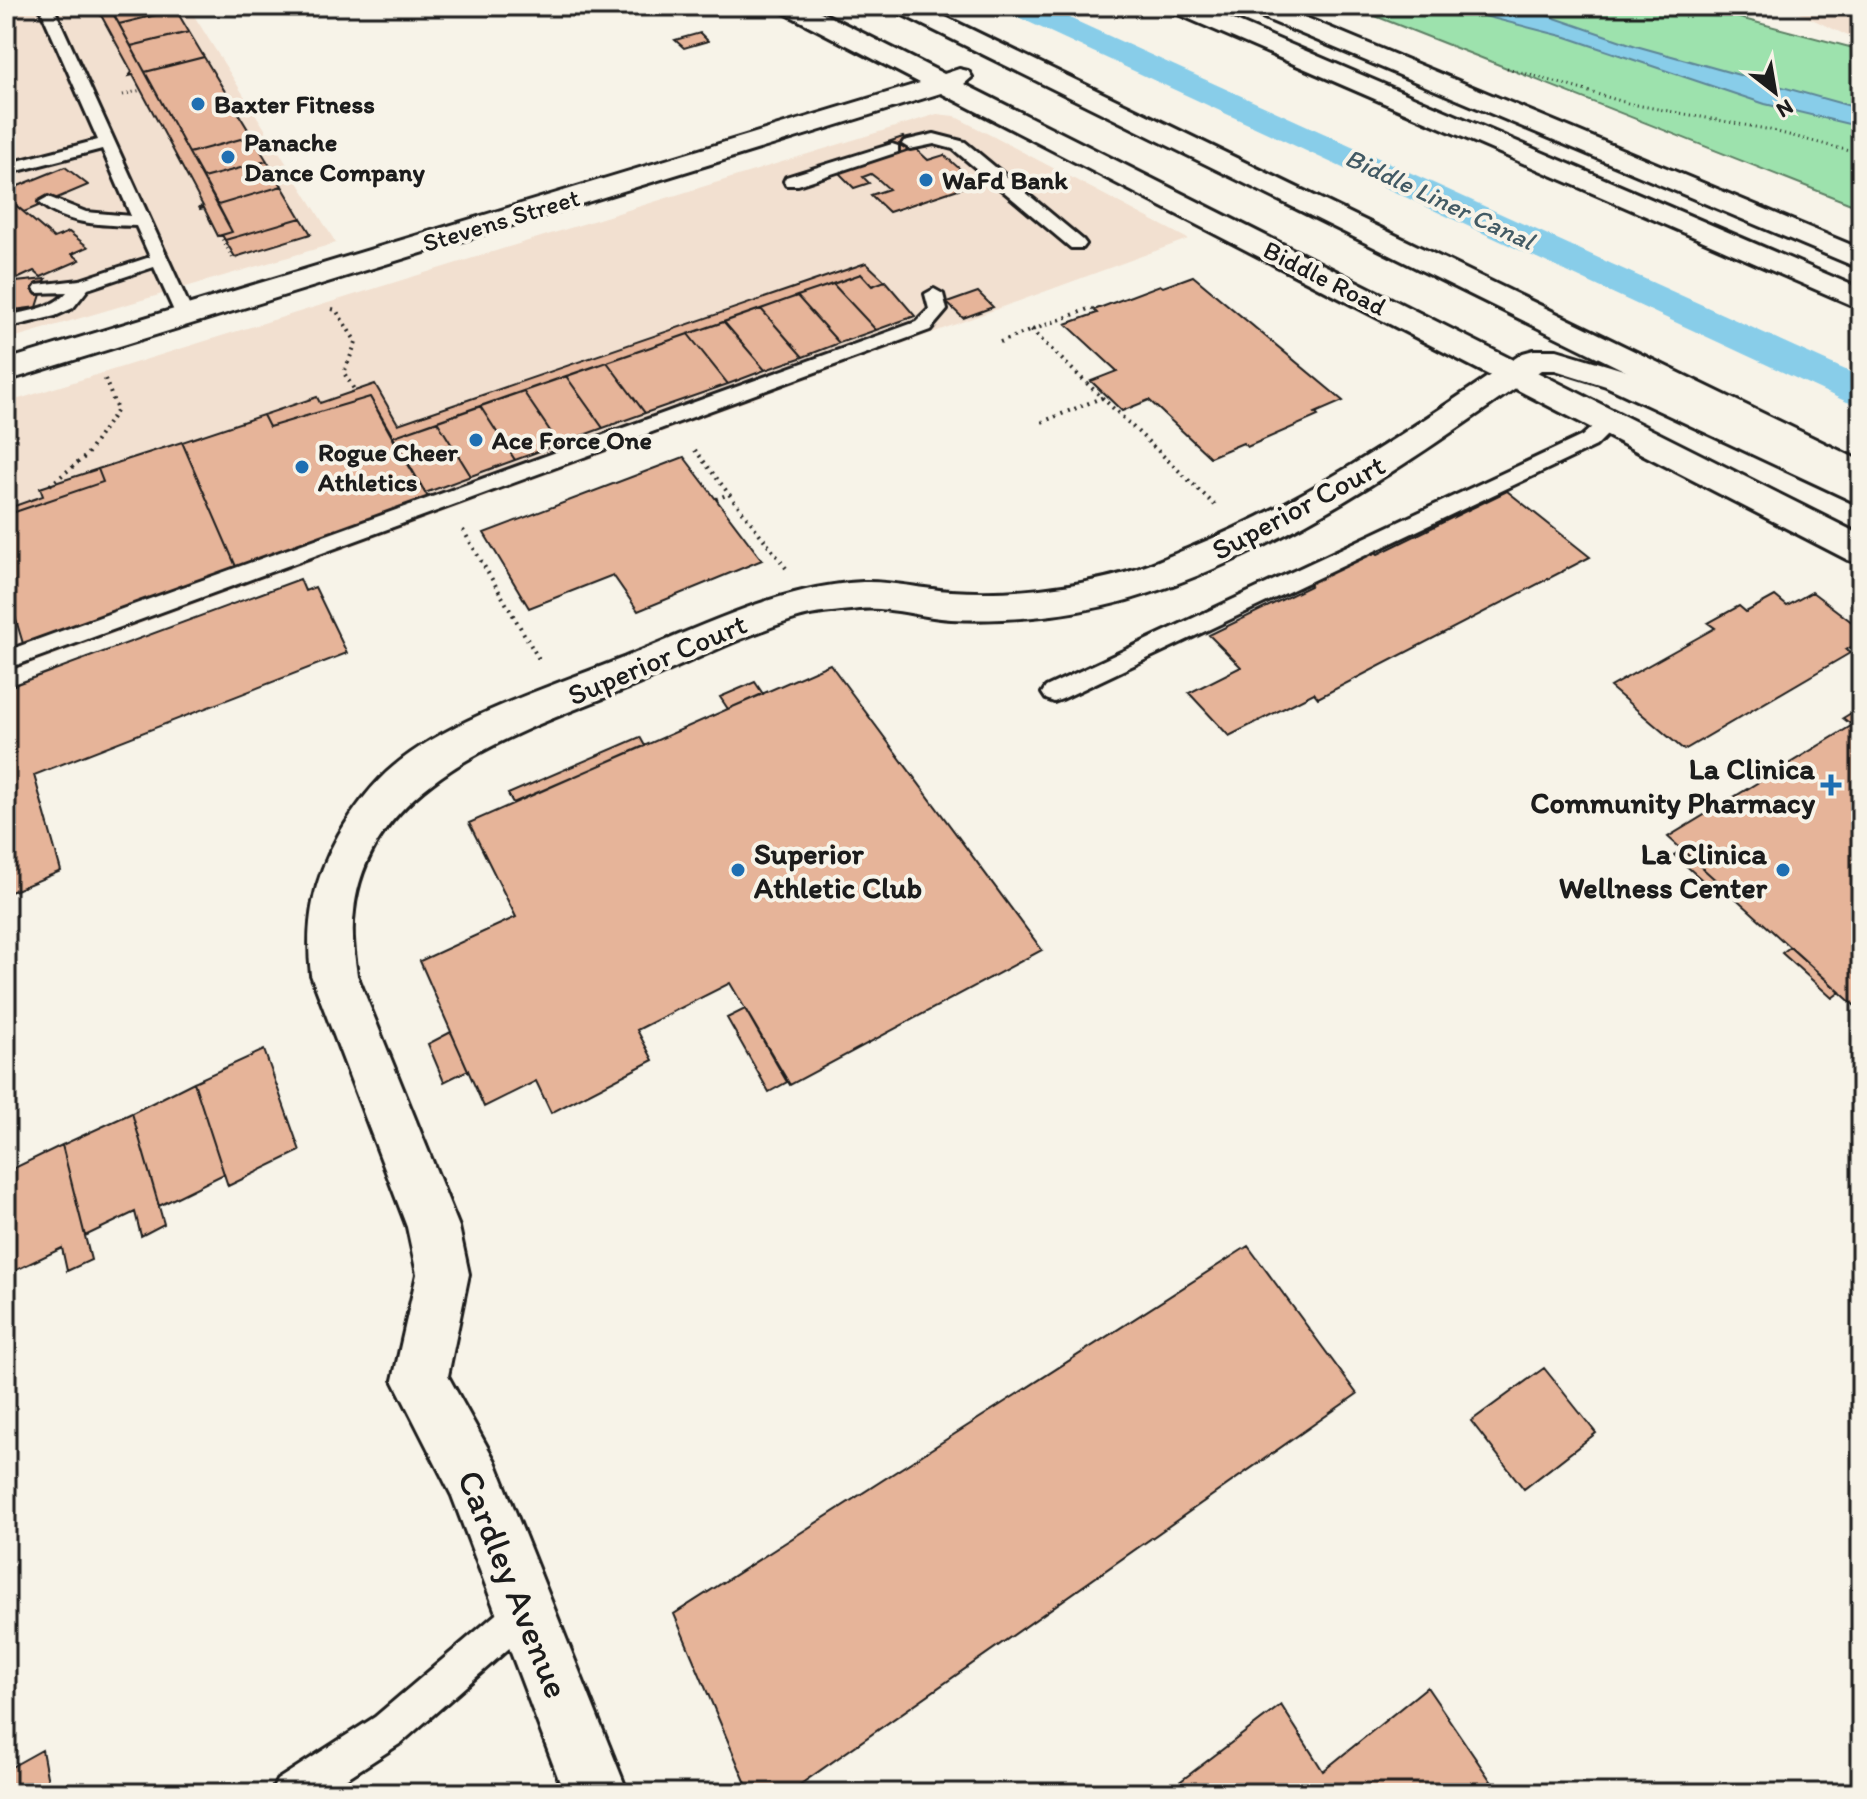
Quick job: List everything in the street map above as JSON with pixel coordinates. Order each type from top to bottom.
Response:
[{"type":"main road","name":"Biddle Road","points":[[790,6],[1861,551]]},
{"type":"main road","name":"Biddle Road","points":[[889,6],[1075,101],[1165,136]]},
{"type":"main road","name":"Biddle Road","points":[[904,6],[1079,89],[1165,136],[1861,475]]},
{"type":"main road","points":[[1180,6],[1861,300]]},
{"type":"main road","points":[[1256,6],[1861,260]]},
{"type":"main road","name":"Stevens Street","points":[[6,371],[943,84],[994,61]]},
{"type":"main road","name":"Superior Court","points":[[420,1380],[443,1274],[433,1227],[345,1011],[334,975],[329,939],[333,900],[344,870],[378,812],[406,780],[444,752],[490,729],[791,605],[865,595],[952,605],[1004,604],[1091,595],[1139,583],[1234,544],[1306,508],[1383,464],[1534,360],[1557,360],[1618,379],[1861,493]]},
{"type":"main road","name":"Cardley Avenue","points":[[420,1380],[475,1481],[596,1793]]},
{"type":"lane","points":[[46,6],[185,316]]},
{"type":"lane","points":[[910,144],[934,139],[959,145],[1077,244]]},
{"type":"lane","points":[[6,169],[108,142]]},
{"type":"lane","points":[[792,181],[892,149]]},
{"type":"lane","points":[[46,175],[47,167],[59,155]]},
{"type":"lane","points":[[24,184],[19,174],[25,164]]},
{"type":"lane","points":[[69,193],[86,204],[142,221]]},
{"type":"lane","points":[[48,202],[72,216],[142,221]]},
{"type":"lane","points":[[41,294],[78,290],[158,260]]},
{"type":"lane","points":[[61,268],[78,290]]},
{"type":"lane","points":[[6,322],[48,312],[78,290]]},
{"type":"lane","points":[[6,660],[923,326],[938,310],[934,294]]},
{"type":"lane","points":[[1054,693],[1589,441],[1609,423]]},
{"type":"lane","points":[[290,1793],[388,1730],[527,1610]]},
{"type":"path","points":[[1497,65],[1631,104],[1766,129],[1861,154]]},
{"type":"path","points":[[117,96],[141,90]]},
{"type":"path","points":[[220,235],[233,259],[248,255]]},
{"type":"path","points":[[328,308],[336,310],[356,342],[344,373],[355,391]]},
{"type":"path","points":[[1000,342],[1091,308],[1094,310]]},
{"type":"path","points":[[1031,330],[1225,514]]},
{"type":"path","points":[[50,485],[86,456],[117,410],[109,389]]},
{"type":"path","points":[[1042,422],[1104,397]]},
{"type":"path","points":[[695,450],[791,575]]},
{"type":"path","points":[[716,499],[729,494]]},
{"type":"path","points":[[463,530],[547,672]]},
{"type":"shaded area","points":[[6,6],[188,6],[336,243],[6,340]]},
{"type":"shaded area","points":[[1784,6],[1861,6],[1861,42]]},
{"type":"shaded area","points":[[937,114],[954,116],[1188,239],[6,673],[6,403]]},
{"type":"green space","points":[[1350,6],[1694,6],[1861,50],[1861,208]]},
{"type":"water","points":[[1445,6],[1520,6],[1636,46],[1861,109],[1861,127],[1765,104],[1566,37]]},
{"type":"building","points":[[96,6],[109,6],[232,232],[218,236],[204,208],[200,209],[203,206],[133,75],[129,76],[132,72]]},
{"type":"building","points":[[109,6],[174,6],[176,10],[119,24]]},
{"type":"building","points":[[176,10],[189,32],[131,46],[119,24]]},
{"type":"building","name":"Panache Dance Company","points":[[189,32],[204,57],[145,72],[131,46]]},
{"type":"building","points":[[700,33],[708,41],[684,48],[675,40]]},
{"type":"building","name":"Baxter Fitness","points":[[204,57],[252,136],[189,153],[145,72]]},
{"type":"building","name":"Panache Dance Company","points":[[252,136],[267,161],[203,178],[189,153]]},
{"type":"building","points":[[903,137],[915,148],[897,154],[885,143]]},
{"type":"building","name":"WaFd Bank","points":[[915,148],[928,160],[944,155],[976,183],[889,212],[871,195],[889,189],[879,180],[871,174],[863,177],[869,183],[854,188],[838,172]]},
{"type":"building","points":[[267,161],[282,186],[218,205],[203,178]]},
{"type":"building","points":[[65,167],[88,185],[24,212],[6,197],[6,191]]},
{"type":"building","points":[[282,186],[301,218],[225,240],[222,235],[232,232],[218,205]]},
{"type":"building","points":[[6,197],[54,238],[69,232],[88,247],[72,254],[80,260],[41,277],[34,271],[17,279],[13,276],[6,279],[6,258],[15,255],[6,247]]},
{"type":"building","points":[[301,218],[311,234],[235,257],[225,240]]},
{"type":"building","points":[[866,263],[885,281],[872,286],[861,274],[392,437],[370,397],[269,427],[263,415],[317,397],[320,403],[375,384],[398,424]]},
{"type":"building","points":[[861,274],[872,286],[885,281],[915,316],[876,330],[833,284]]},
{"type":"building","points":[[1193,276],[1343,401],[1315,413],[1318,416],[1247,447],[1243,443],[1210,457],[1149,400],[1122,411],[1091,381],[1117,371],[1066,324],[1160,285],[1163,287]]},
{"type":"building","points":[[46,279],[37,307],[6,311],[6,283]]},
{"type":"building","points":[[833,284],[876,330],[839,343],[797,296]]},
{"type":"building","points":[[978,292],[993,307],[963,318],[947,303]]},
{"type":"building","points":[[797,296],[839,343],[803,357],[761,309]]},
{"type":"building","points":[[761,309],[803,357],[765,370],[724,322]]},
{"type":"building","points":[[724,322],[765,370],[728,384],[688,334]]},
{"type":"building","points":[[688,334],[728,384],[645,413],[607,362]]},
{"type":"building","points":[[607,362],[645,413],[603,428],[566,376]]},
{"type":"building","points":[[566,376],[603,428],[559,444],[523,391]]},
{"type":"building","points":[[523,391],[559,444],[515,460],[480,406]]},
{"type":"building","name":"Rogue Cheer Athletics","points":[[370,397],[429,499],[237,569],[182,442],[263,415],[269,427]]},
{"type":"building","name":"Ace Force One","points":[[480,406],[515,460],[471,476],[437,421]]},
{"type":"building","points":[[437,421],[471,476],[425,493],[392,437]]},
{"type":"building","points":[[182,442],[237,569],[24,647],[6,586],[6,515],[103,482],[98,469]]},
{"type":"building","points":[[684,457],[762,560],[638,611],[613,575],[529,608],[484,533]]},
{"type":"building","points":[[98,469],[103,482],[6,515],[6,509],[43,496],[40,488]]},
{"type":"building","points":[[1507,491],[1590,557],[1318,698],[1314,693],[1229,736],[1189,693],[1241,667],[1209,635],[1310,586],[1304,579],[1371,548],[1378,554]]},
{"type":"building","points":[[300,579],[305,591],[315,587],[347,653],[34,775],[61,871],[6,894],[6,688]]},
{"type":"building","points":[[6,586],[16,620],[6,624]]},
{"type":"building","points":[[1812,592],[1861,629],[1861,641],[1846,650],[1850,653],[1684,750],[1610,687],[1715,628],[1708,623],[1739,606],[1746,612],[1775,596],[1787,606]]},
{"type":"building","name":"Superior Athletic Club","points":[[830,664],[1042,950],[790,1085],[730,983],[637,1030],[653,1060],[551,1113],[536,1081],[484,1107],[420,961],[516,917],[469,823]]},
{"type":"building","points":[[755,682],[763,694],[728,709],[720,697]]},
{"type":"building","points":[[1861,707],[1861,720],[1852,725],[1843,718]]},
{"type":"building","name":"La Clinica Wellness Center","points":[[1861,720],[1861,1002],[1855,1006],[1668,837]]},
{"type":"building","points":[[640,737],[645,746],[513,803],[508,794]]},
{"type":"building","points":[[1682,850],[1727,890],[1719,895],[1674,855]]},
{"type":"building","points":[[1790,947],[1840,992],[1832,998],[1782,953]]},
{"type":"building","points":[[745,1009],[787,1082],[769,1092],[727,1018]]},
{"type":"building","points":[[451,1032],[468,1070],[444,1082],[428,1044]]},
{"type":"building","points":[[264,1050],[300,1151],[228,1186],[194,1082]]},
{"type":"building","points":[[194,1082],[224,1174],[159,1206],[132,1113]]},
{"type":"building","points":[[132,1113],[164,1224],[141,1236],[135,1212],[85,1236],[62,1145]]},
{"type":"building","points":[[62,1145],[91,1260],[67,1271],[62,1248],[8,1274],[6,1172]]},
{"type":"building","points":[[1248,1246],[1357,1394],[788,1793],[750,1793],[674,1614]]},
{"type":"building","points":[[1544,1368],[1596,1433],[1524,1489],[1471,1421]]},
{"type":"building","points":[[1427,1687],[1499,1793],[1165,1793],[1281,1705],[1323,1771]]},
{"type":"building","points":[[42,1750],[50,1793],[6,1793],[6,1770]]},
{"type":"waterway","name":"Biddle Liner Canal","points":[[1018,6],[1861,393]]},
{"type":"place","name":"Baxter Fitness","points":[[198,104]]},
{"type":"place","name":"Panache Dance Company","points":[[228,157]]},
{"type":"place","name":"WaFd Bank","points":[[926,180]]},
{"type":"place","name":"Ace Force One","points":[[476,440]]},
{"type":"place","name":"Rogue Cheer Athletics","points":[[302,467]]},
{"type":"place","name":"La Clinica Community Pharmacy","points":[[1831,785]]},
{"type":"place","name":"Superior Athletic Club","points":[[738,870]]},
{"type":"place","name":"La Clinica Wellness Center","points":[[1783,870]]}]
